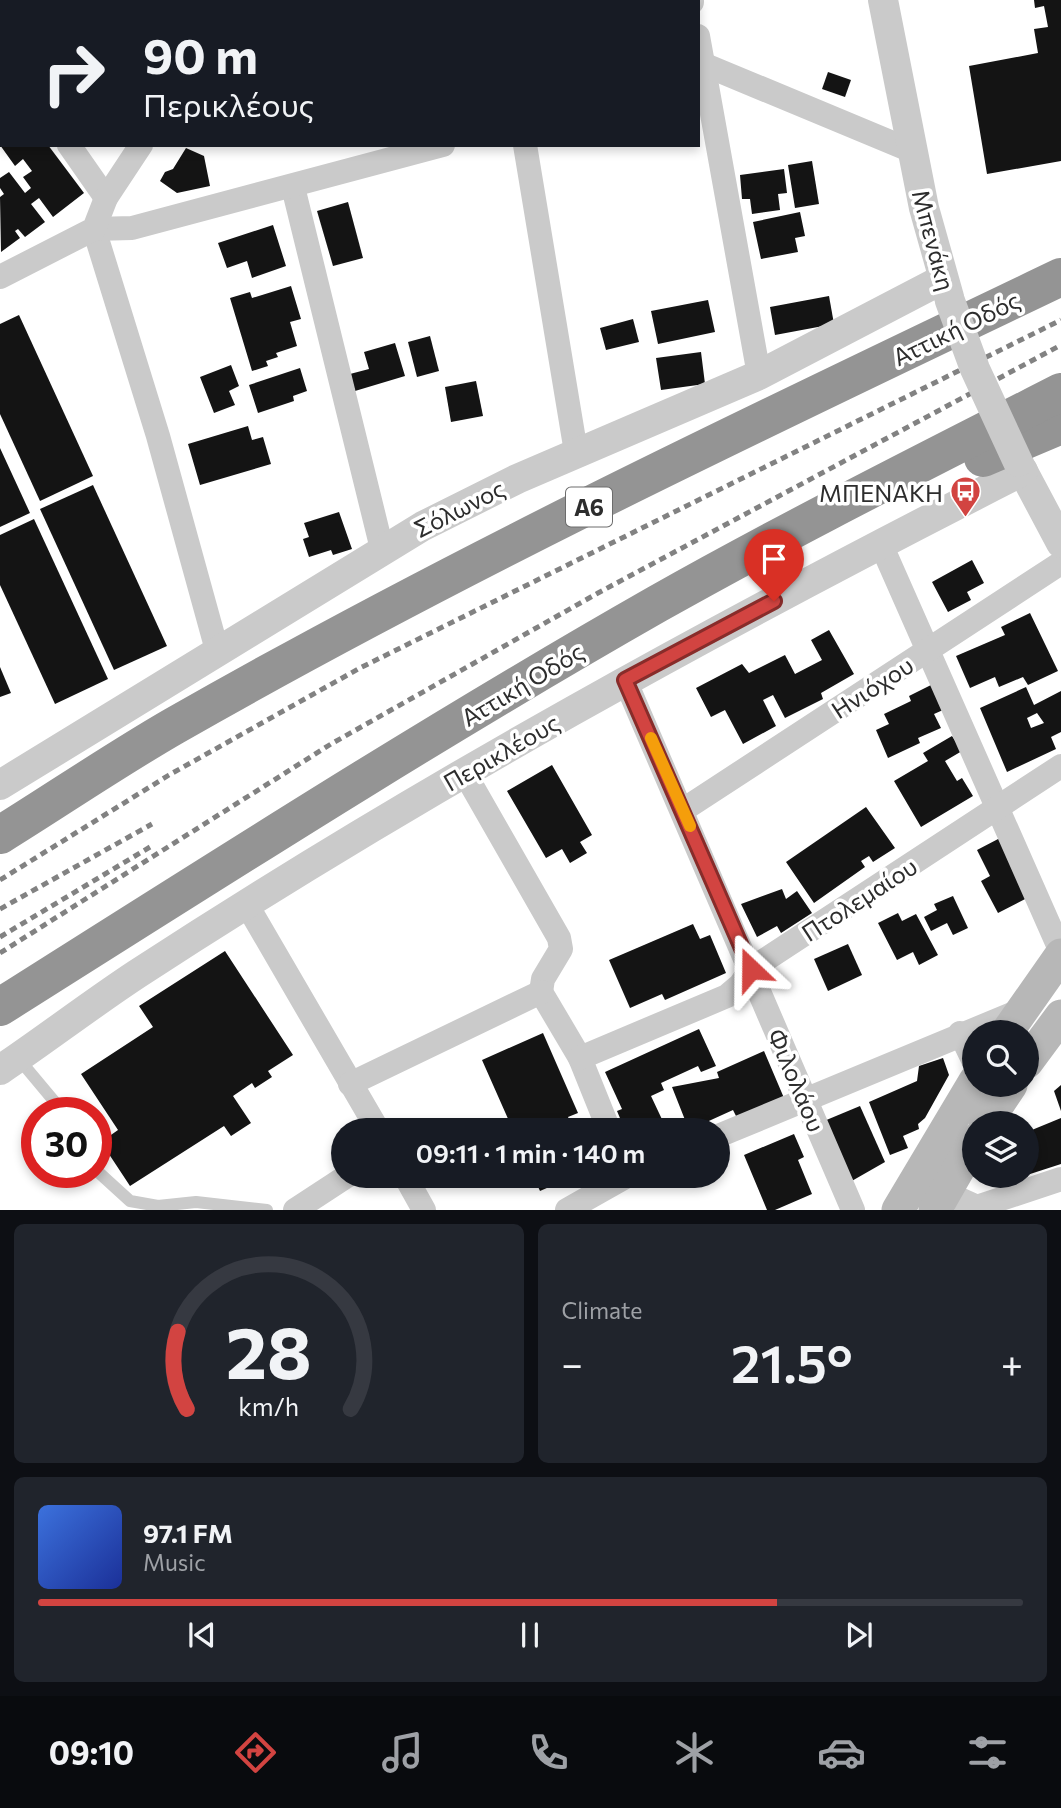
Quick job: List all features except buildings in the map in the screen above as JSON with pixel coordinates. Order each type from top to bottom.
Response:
[{"type":"highway","points":[[841,385],[979,296],[1061,254]]},
{"type":"highway","name":"Αττική Οδός","points":[[0,835],[170,728],[339,634],[748,428],[1061,277]]},
{"type":"highway","name":"Αττική Οδός","points":[[0,1007],[428,739],[658,604],[1061,392]]},
{"type":"highway","points":[[838,507],[962,467],[1061,425]]},
{"type":"main road","points":[[1017,1020],[1061,953]]},
{"type":"main road","points":[[1039,1046],[1061,1016]]},
{"type":"main road","points":[[898,1209],[965,1097]]},
{"type":"main road","points":[[939,1201],[962,1162]]},
{"type":"street","name":"Μπενάκη","points":[[883,0],[912,150],[947,290],[975,369],[1020,467],[1061,542]]},
{"type":"street","points":[[701,63],[912,150]]},
{"type":"street","points":[[701,63],[759,375]]},
{"type":"street","points":[[70,147],[106,198]]},
{"type":"street","points":[[140,147],[106,198],[93,229],[158,436],[217,650]]},
{"type":"street","points":[[0,277],[93,229],[132,228],[436,147]]},
{"type":"street","points":[[525,147],[576,452]]},
{"type":"street","points":[[293,187],[382,549]]},
{"type":"street","name":"Σόλωνος","points":[[0,785],[382,549],[461,506],[576,452],[759,375],[947,290]]},
{"type":"street","name":"Περικλέους","points":[[9,1064],[136,975],[464,772],[625,680],[1020,467]]},
{"type":"street","points":[[880,542],[1061,953]]},
{"type":"street","name":"Ηνιόχου","points":[[683,810],[1061,563]]},
{"type":"street","name":"Φιλολάου","points":[[625,680],[853,1209]]},
{"type":"street","name":"Πτολεμαίου","points":[[580,1058],[716,1002],[740,985],[751,969],[1061,766]]},
{"type":"street","points":[[464,772],[559,938],[561,949],[543,979],[541,992],[580,1058],[604,1118]]},
{"type":"street","points":[[247,905],[371,1118]]},
{"type":"street","points":[[350,1084],[541,992]]},
{"type":"street","points":[[730,1131],[960,1033],[962,1037]]},
{"type":"street","points":[[939,1201],[978,1208],[1061,1179]]},
{"type":"street","points":[[295,1209],[331,1186]]},
{"type":"street","points":[[412,1188],[424,1209]]},
{"type":"street","points":[[567,1209],[605,1188]]},
{"type":"lane","points":[[9,1064],[46,1097]]},
{"type":"lane","points":[[112,1185],[130,1201],[158,1206],[196,1202],[267,1209]]},
{"type":"railway","points":[[0,880],[169,775],[360,668],[1061,320]]},
{"type":"railway","points":[[0,953],[331,744],[598,593],[1061,345]]},
{"type":"railway","points":[[0,909],[152,824]]},
{"type":"railway","points":[[0,937],[150,847]]},
{"type":"slow traffic","points":[[651,738],[690,826]]},
{"type":"place","name":"ΜΠΕΝΑΚΗ","points":[[966,519]]},
{"type":"route","points":[[751,969],[625,680],[774,601]]}]
